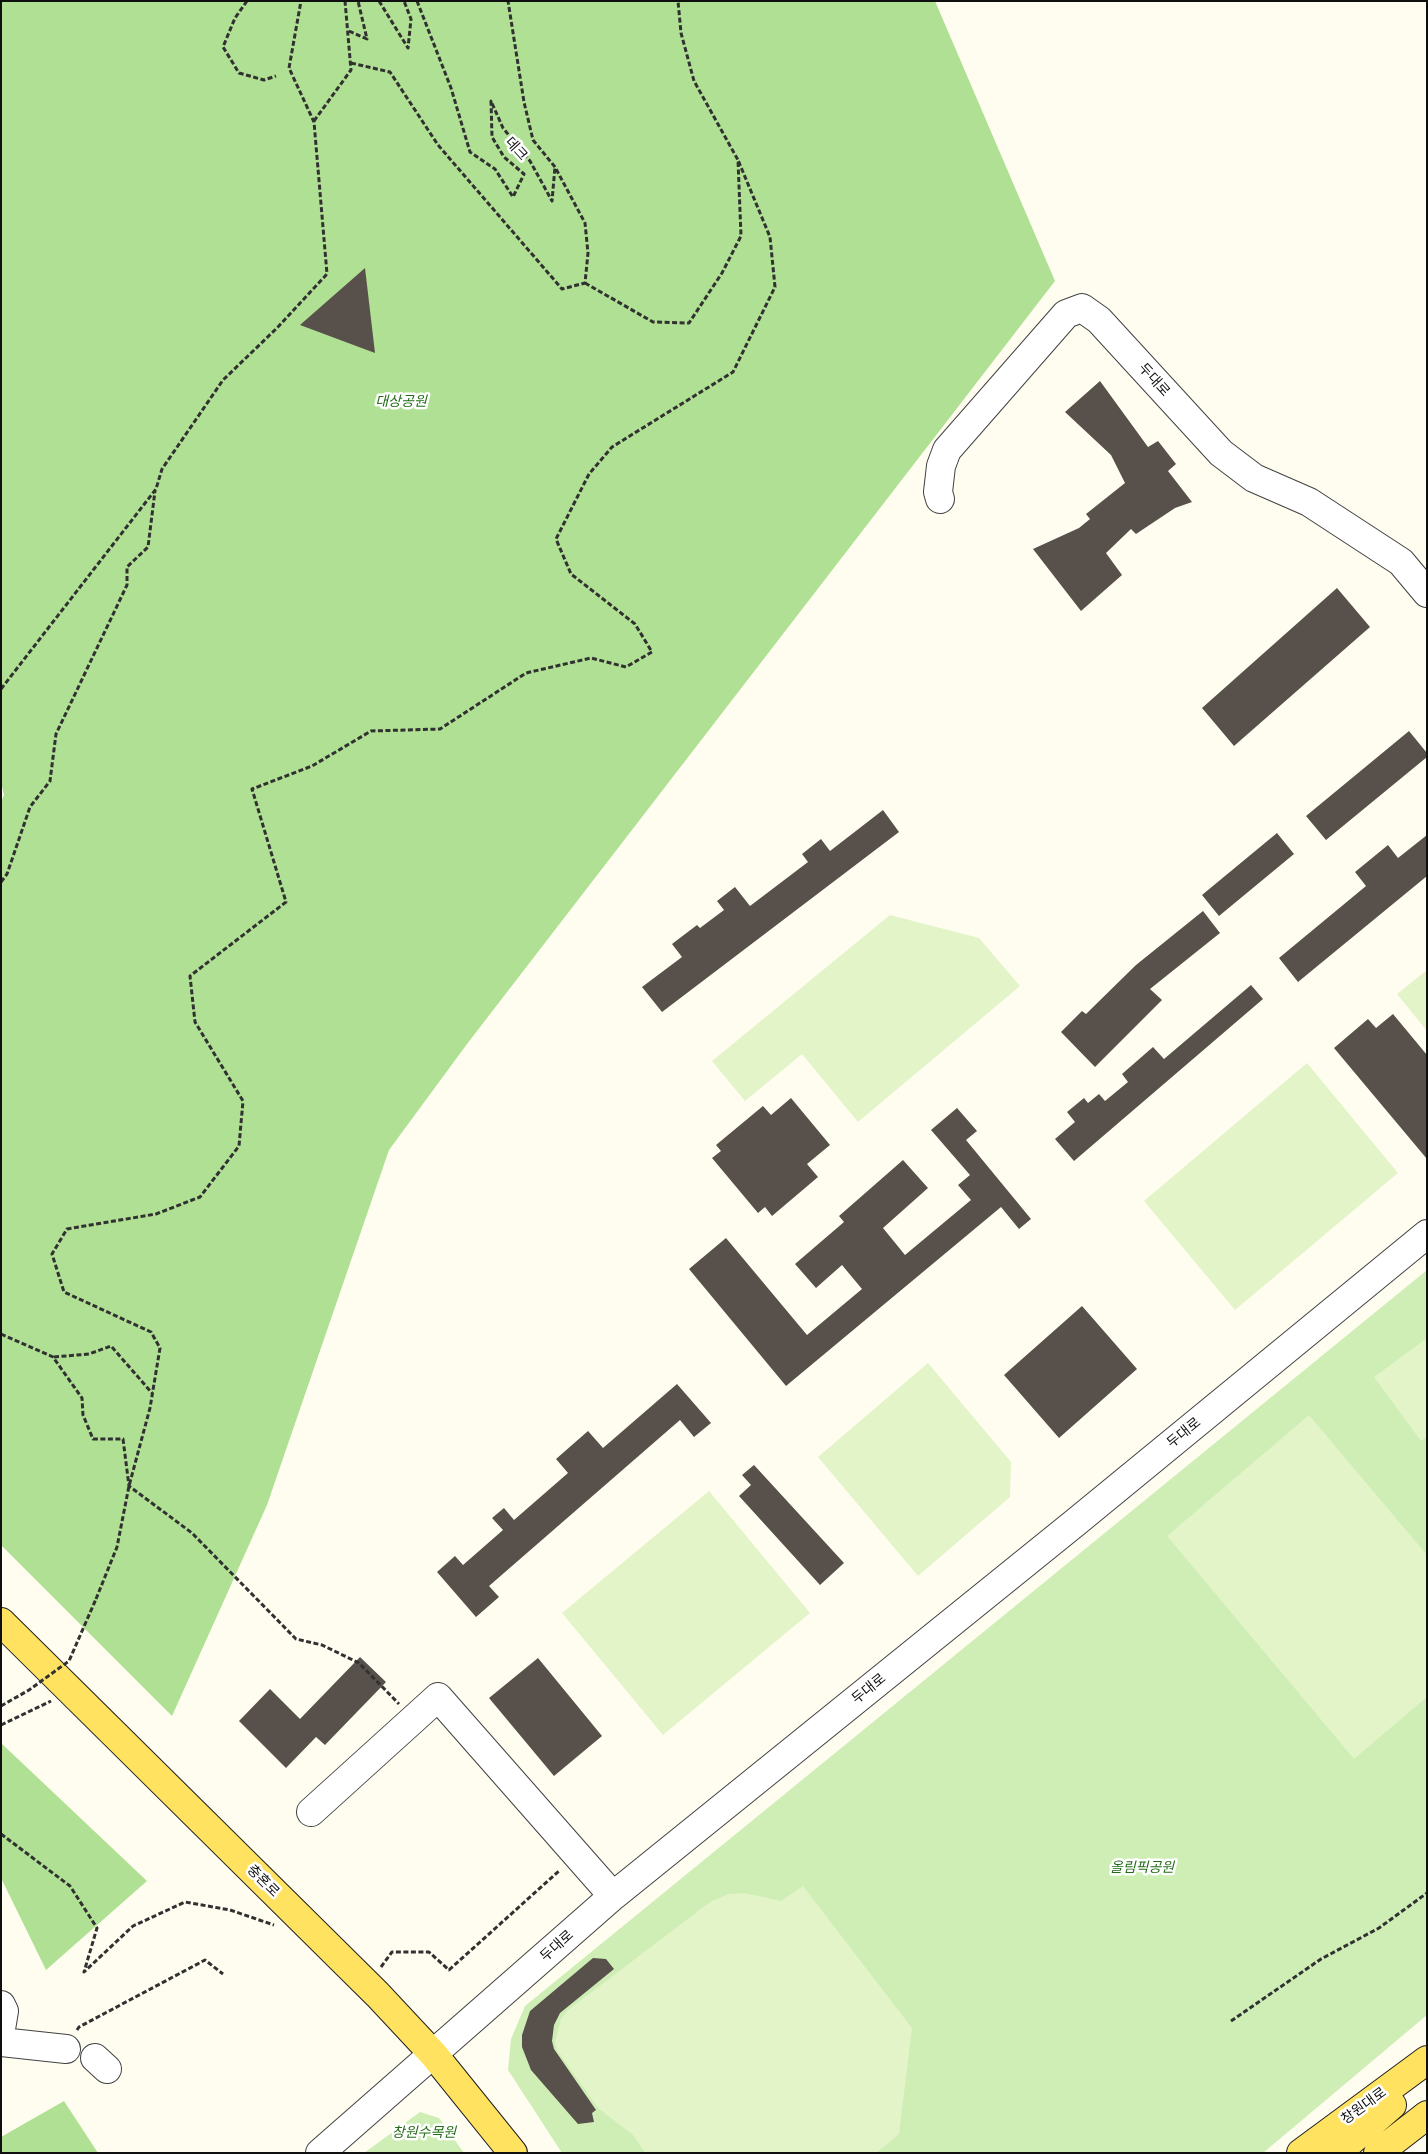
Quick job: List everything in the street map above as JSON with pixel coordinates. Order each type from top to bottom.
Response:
[{"type":"main road","name":"충혼로","points":[[1,1622],[378,1995],[434,2055],[513,2153]]},
{"type":"main road","name":"창원대로","points":[[1301,2153],[1427,2060]]},
{"type":"main road","name":"창원대로","points":[[1337,2153],[1427,2074]]},
{"type":"main road","points":[[1378,2153],[1427,2115]]},
{"type":"main road","points":[[1408,2153],[1427,2135]]},
{"type":"street","name":"두대로","points":[[940,499],[938,492],[941,466],[947,450],[1066,314],[1082,308],[1099,320],[1220,453],[1254,478],[1309,502],[1401,562],[1427,593]]},
{"type":"street","name":"두대로","points":[[320,2153],[613,1896],[1076,1522],[1427,1234]]},
{"type":"street","points":[[311,1812],[438,1697],[613,1896]]},
{"type":"street","points":[[1,2005],[4,2011],[1,2029]]},
{"type":"street","points":[[1,2042],[66,2049]]},
{"type":"path","points":[[247,1],[236,18],[223,47],[239,73],[264,80],[276,76]]},
{"type":"path","points":[[1,882],[7,874],[30,807],[50,781],[56,734],[127,585],[127,567],[148,547],[156,489],[162,469],[223,380],[277,328],[327,274],[314,122],[289,68],[301,1]]},
{"type":"path","points":[[314,122],[352,70],[345,1]]},
{"type":"path","points":[[349,31],[368,40],[358,1]]},
{"type":"path","points":[[379,1],[408,48],[411,19],[404,1]]},
{"type":"path","name":"데크","points":[[417,1],[450,88],[470,152],[496,169],[513,197],[524,174],[504,157],[492,137],[491,101],[503,128],[530,161],[552,201],[555,167]]},
{"type":"path","points":[[508,1],[524,102],[533,140],[555,167],[585,223],[588,253],[585,283]]},
{"type":"path","points":[[1,1706],[29,1690],[69,1661],[117,1547],[128,1486],[152,1393],[160,1348],[151,1332],[64,1292],[52,1254],[68,1228],[156,1214],[200,1198],[239,1146],[243,1101],[195,1022],[190,976],[286,902],[252,789],[312,766],[371,730],[440,729],[526,674],[591,658],[626,667],[652,652],[635,624],[572,574],[556,539],[589,474],[612,447],[733,372],[775,287],[770,236],[738,160],[694,81],[681,33],[678,1]]},
{"type":"path","points":[[351,63],[390,72],[438,145],[562,289],[585,283],[653,322],[689,323],[722,273],[741,236],[738,160]]},
{"type":"path","points":[[1,689],[156,489]]},
{"type":"path","points":[[1,1334],[53,1357],[89,1354],[111,1346],[152,1393]]},
{"type":"path","points":[[53,1357],[82,1398],[83,1415],[93,1439],[123,1439],[128,1486],[192,1533],[296,1639],[322,1645],[359,1663],[413,1719]]},
{"type":"path","points":[[1,1725],[72,1691]]},
{"type":"path","points":[[1231,2021],[1321,1959],[1379,1928],[1427,1893]]},
{"type":"path","points":[[66,2049],[79,2027],[205,1960],[223,1974]]},
{"type":"green space","name":"대상공원","points":[[1,1],[935,1],[1055,281],[467,1044],[389,1150],[267,1505],[172,1716],[1,1545],[1,802],[4,795],[1,782]]},
{"type":"green space","points":[[890,915],[979,938],[1020,986],[858,1122],[802,1054],[745,1101],[712,1061]]},
{"type":"green space","points":[[1427,970],[1427,1031],[1397,994]]},
{"type":"green space","points":[[1307,1063],[1398,1173],[1235,1310],[1144,1201]]},
{"type":"green space","name":"올림픽공원","points":[[1427,1270],[1427,2015],[1263,2153],[562,2153],[508,2070],[511,2039],[525,2006]]},
{"type":"green space","points":[[1427,1338],[1427,1437],[1421,1441],[1374,1377]]},
{"type":"green space","points":[[928,1363],[1011,1462],[1010,1497],[918,1576],[818,1457]]},
{"type":"green space","points":[[1309,1415],[1427,1555],[1427,1697],[1354,1759],[1167,1536]]},
{"type":"green space","points":[[709,1491],[810,1613],[663,1735],[562,1613]]},
{"type":"green space","points":[[1,1743],[147,1881],[46,1970],[1,1878]]},
{"type":"green space","points":[[803,1886],[912,2028],[899,2134],[876,2153],[645,2153],[633,2135],[598,2108],[557,2050],[555,2042],[561,2019],[568,2010],[710,1902],[729,1894],[745,1893],[781,1901]]},
{"type":"green space","points":[[64,2101],[98,2153],[1,2153],[1,2137]]},
{"type":"green space","name":"창원수목원","points":[[420,2112],[439,2118],[464,2153],[364,2153]]},
{"type":"building","points":[[365,268],[375,353],[300,325]]},
{"type":"building","points":[[1100,381],[1148,447],[1158,441],[1176,464],[1168,471],[1192,502],[1175,508],[1136,534],[1131,529],[1106,553],[1122,575],[1081,611],[1033,549],[1079,528],[1090,519],[1086,514],[1125,483],[1111,455],[1065,412]]},
{"type":"building","points":[[1337,588],[1370,627],[1234,746],[1202,708]]},
{"type":"building","points":[[1409,731],[1427,753],[1427,757],[1326,840],[1306,816]]},
{"type":"building","points":[[883,810],[899,832],[662,1012],[642,987],[682,957],[672,944],[697,925],[700,928],[724,910],[717,901],[735,887],[750,906],[808,862],[802,854],[821,839],[830,851]]},
{"type":"building","points":[[1277,833],[1294,854],[1219,916],[1202,895]]},
{"type":"building","points":[[1427,835],[1427,876],[1298,982],[1279,958],[1366,886],[1355,872],[1388,845],[1398,858]]},
{"type":"building","points":[[1203,911],[1220,933],[1150,989],[1162,1000],[1095,1067],[1061,1032],[1082,1011],[1086,1014],[1136,965]]},
{"type":"building","points":[[1251,985],[1263,999],[1074,1161],[1055,1139],[1075,1122],[1067,1112],[1084,1098],[1088,1103],[1099,1094],[1105,1101],[1128,1082],[1122,1074],[1153,1047],[1164,1059]]},
{"type":"building","points":[[1393,1014],[1427,1055],[1427,1159],[1334,1048],[1368,1019],[1376,1028]]},
{"type":"building","points":[[791,1098],[830,1145],[807,1164],[818,1177],[772,1216],[765,1207],[758,1213],[712,1158],[721,1151],[716,1145],[763,1106],[771,1115]]},
{"type":"building","points":[[957,1108],[977,1131],[966,1140],[1031,1219],[1019,1229],[1001,1207],[786,1386],[689,1269],[726,1238],[807,1335],[862,1289],[842,1265],[816,1288],[795,1264],[844,1222],[839,1216],[903,1160],[928,1188],[883,1228],[905,1255],[971,1200],[958,1185],[970,1175],[931,1130]]},
{"type":"building","points":[[1082,1306],[1137,1369],[1059,1438],[1004,1375]]},
{"type":"building","points":[[677,1384],[711,1423],[694,1437],[680,1420],[489,1586],[499,1597],[476,1617],[437,1572],[455,1556],[463,1565],[503,1530],[492,1518],[504,1508],[514,1520],[568,1473],[556,1459],[588,1431],[603,1448]]},
{"type":"building","points":[[754,1465],[844,1563],[820,1585],[739,1496],[751,1485],[742,1475]]},
{"type":"building","points":[[360,1657],[386,1682],[325,1745],[316,1737],[286,1768],[239,1721],[270,1689],[300,1719]]},
{"type":"building","points":[[538,1658],[602,1736],[554,1776],[489,1698]]},
{"type":"building","points":[[593,1958],[606,1959],[614,1969],[560,2013],[554,2025],[552,2041],[554,2049],[596,2110],[592,2113],[594,2122],[578,2124],[531,2070],[522,2047],[522,2035],[530,2011]]}]
